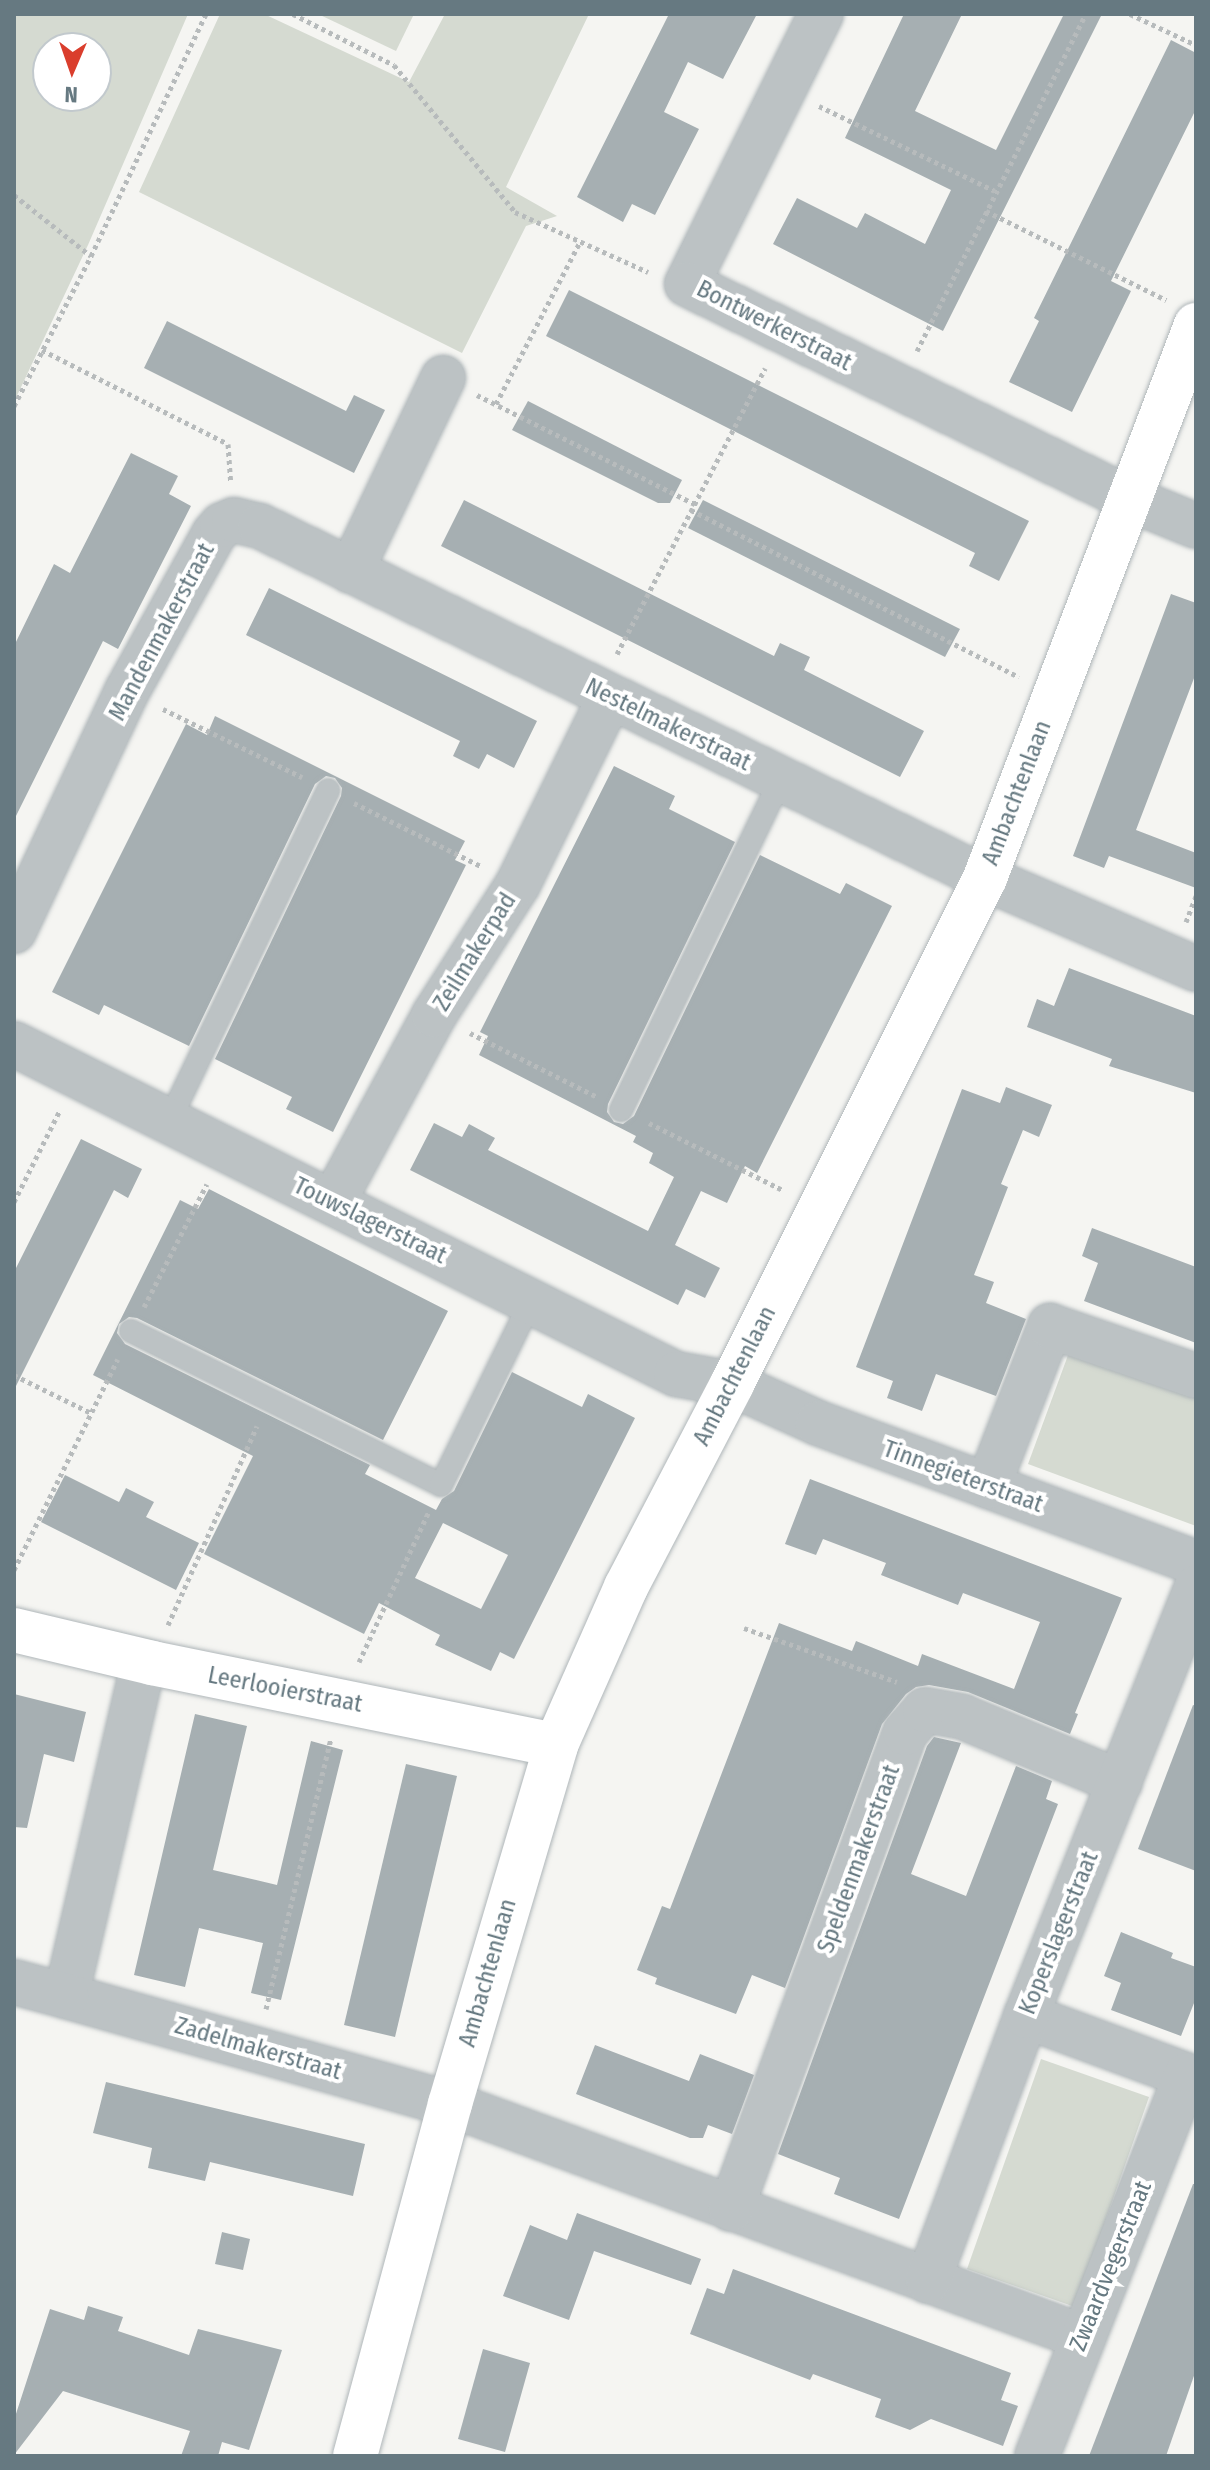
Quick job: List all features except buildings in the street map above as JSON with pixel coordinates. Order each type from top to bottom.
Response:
[{"type":"street","name":"Bontwerkerstraat","points":[[821,14],[687,284],[1130,499],[1196,526]]},
{"type":"street","name":"Ambachtenlaan","points":[[355,2456],[450,2104],[556,1745],[626,1587],[732,1384],[985,878],[1130,499],[1182,313]]},
{"type":"street","points":[[351,571],[443,378]]},
{"type":"street","name":"Mandenmakerstraat","points":[[14,931],[127,691],[214,534],[222,525],[234,520],[260,526],[351,571]]},
{"type":"street","name":"Nestelmakerstraat","points":[[351,571],[985,878],[1196,969]]},
{"type":"street","name":"Zeilmakerpad","points":[[333,1202],[434,1015],[518,884],[604,694]]},
{"type":"street","name":"Touwslagerstraat","points":[[14,1044],[676,1374],[732,1384]]},
{"type":"street","points":[[988,1486],[1050,1326],[1196,1376]]},
{"type":"street","name":"Tinnegieterstraat","points":[[732,1384],[818,1423],[1196,1563]]},
{"type":"street","name":"Koperslagerstraat","points":[[928,2281],[1026,2016],[1196,1588]]},
{"type":"street","name":"Leerlooierstraat","points":[[14,1630],[148,1662],[556,1745]]},
{"type":"street","points":[[66,1996],[148,1662]]},
{"type":"street","points":[[925,1710],[963,1717],[1120,1782]]},
{"type":"street","name":"Speldenmakerstraat","points":[[731,2209],[905,1733],[925,1710]]},
{"type":"street","name":"Zadelmakerstraat","points":[[14,1982],[450,2104]]},
{"type":"street","name":"Zwaardvegerstraat","points":[[1026,2016],[1191,2077],[1037,2456]]},
{"type":"street","points":[[450,2104],[1083,2337]]},
{"type":"lane","points":[[621,1110],[781,779]]},
{"type":"lane","points":[[169,1121],[328,790]]},
{"type":"lane","points":[[131,1331],[441,1485],[531,1301]]},
{"type":"path","points":[[14,406],[91,256],[206,14]]},
{"type":"path","points":[[293,14],[394,65],[515,212],[637,268],[687,284]]},
{"type":"path","points":[[899,388],[1086,14]]},
{"type":"path","points":[[1130,14],[1196,45]]},
{"type":"path","points":[[784,88],[995,191]]},
{"type":"path","points":[[14,195],[91,256]]},
{"type":"path","points":[[986,211],[1182,313]]},
{"type":"path","points":[[496,405],[580,242]]},
{"type":"path","points":[[604,694],[693,507],[784,332]]},
{"type":"path","points":[[42,350],[228,444],[234,520]]},
{"type":"path","points":[[443,378],[1055,695]]},
{"type":"path","points":[[14,1202],[78,1076]]},
{"type":"path","points":[[14,1375],[91,1413]]},
{"type":"path","points":[[148,1662],[269,1399]]},
{"type":"path","points":[[256,2048],[341,1701],[441,1485]]},
{"type":"path","points":[[744,1628],[907,1686],[925,1710]]},
{"type":"shaded area","points":[[14,14],[188,14],[88,245],[14,402]]},
{"type":"shaded area","points":[[220,14],[264,14],[409,82],[445,14],[589,14],[506,187],[557,216],[526,226],[462,353],[139,192]]},
{"type":"shaded area","points":[[318,14],[414,14],[396,51]]},
{"type":"shaded area","points":[[1071,1347],[1196,1394],[1196,1526],[1028,1464]]},
{"type":"shaded area","points":[[1041,2059],[1149,2097],[1075,2307],[967,2269]]}]
